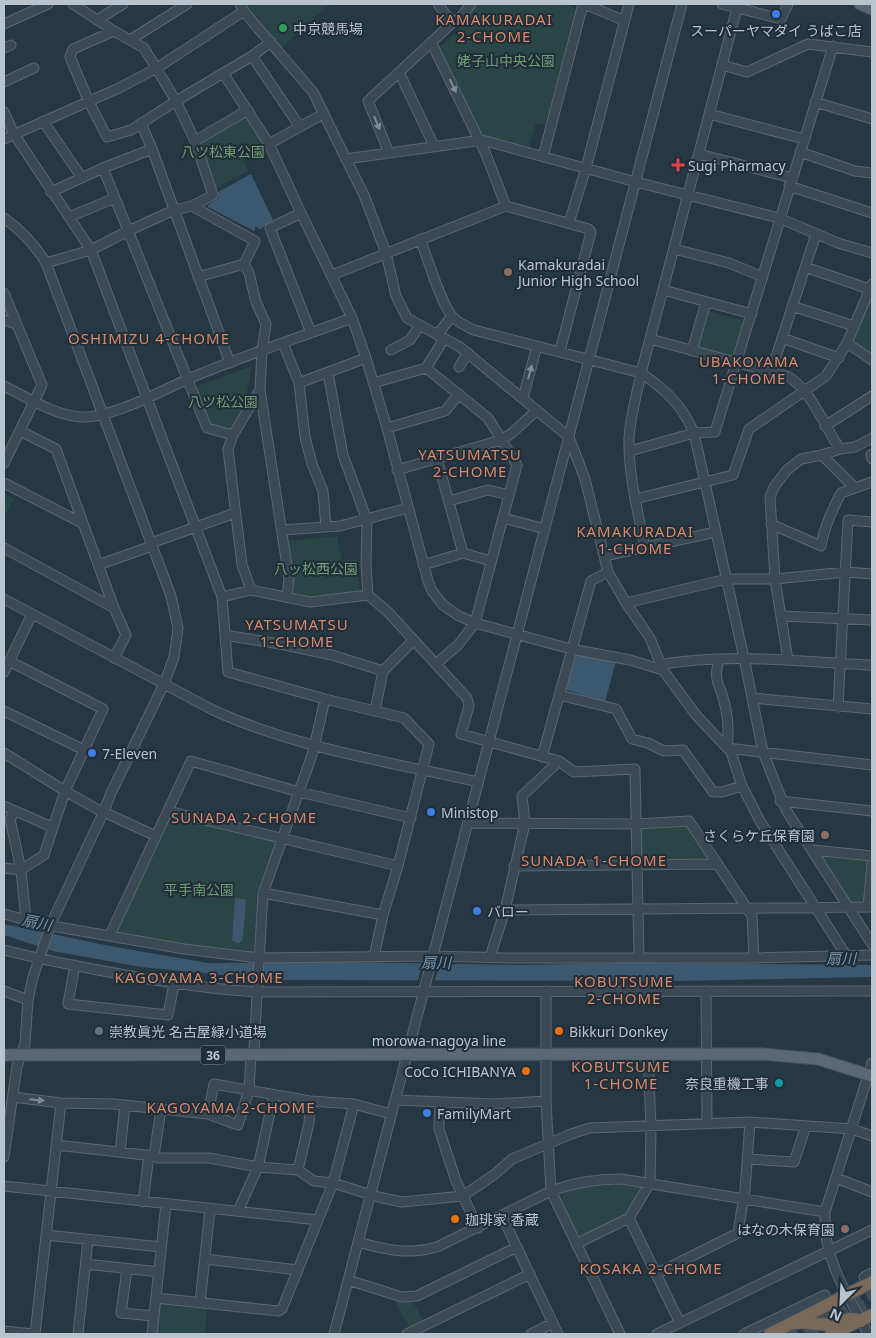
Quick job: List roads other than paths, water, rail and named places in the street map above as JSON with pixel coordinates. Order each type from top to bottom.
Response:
[{"type":"highway","points":[[770,1334],[847,1294],[870,1277]]},
{"type":"highway","points":[[847,1294],[860,1296],[872,1290]]},
{"type":"highway","points":[[790,1324],[801,1322],[828,1325],[853,1318],[867,1318]]},
{"type":"highway","points":[[831,1334],[867,1318]]},
{"type":"main road","points":[[860,4],[872,9]]},
{"type":"main road","name":"morowa-nagoya line","points":[[546,1051],[648,1054],[753,1048],[800,1051],[839,1058],[871,1070]]},
{"type":"main road","name":"morowa-nagoya line","points":[[4,1050],[22,1052],[706,1052]]},
{"type":"main road","name":"morowa-nagoya line","points":[[4,1055],[22,1052]]},
{"type":"street","points":[[4,24],[48,4]]},
{"type":"street","points":[[46,263],[91,250],[174,210],[192,206],[213,195],[195,141],[176,101],[144,48],[114,32],[73,4]]},
{"type":"street","points":[[97,20],[123,4]]},
{"type":"street","points":[[130,40],[187,4]]},
{"type":"street","points":[[240,4],[245,13],[313,92],[364,195],[386,253],[396,296],[407,318],[460,347],[569,437],[585,479],[608,572],[650,638],[661,668],[696,715],[729,748],[872,765]]},
{"type":"street","points":[[438,4],[452,23]]},
{"type":"street","points":[[389,153],[368,101],[452,23],[460,18],[471,4]]},
{"type":"street","points":[[543,157],[584,4],[623,20]]},
{"type":"street","points":[[570,223],[586,168],[623,20],[629,4]]},
{"type":"street","points":[[334,1334],[682,4]]},
{"type":"street","points":[[722,4],[781,19],[788,4]]},
{"type":"street","points":[[645,547],[636,499],[629,438],[641,374],[737,8]]},
{"type":"street","points":[[4,139],[89,102],[157,68],[241,13],[245,13]]},
{"type":"street","points":[[114,32],[73,49],[70,57],[89,102],[107,137],[131,130],[252,56],[271,42]]},
{"type":"street","points":[[431,42],[478,140],[506,206]]},
{"type":"street","points":[[722,66],[746,72],[808,44],[872,52]]},
{"type":"street","points":[[630,451],[694,433],[715,432],[833,46]]},
{"type":"street","points":[[252,56],[300,127]]},
{"type":"street","points":[[4,82],[34,68]]},
{"type":"street","points":[[399,72],[434,146]]},
{"type":"street","points":[[223,73],[269,144],[352,318],[387,428],[428,581],[438,599],[449,610],[475,622],[517,635],[571,649],[661,668],[701,658],[744,658],[872,665]]},
{"type":"street","points":[[815,102],[872,119]]},
{"type":"street","points":[[195,141],[248,110]]},
{"type":"street","points":[[4,112],[14,134],[91,250],[222,598],[228,672],[325,699],[404,718],[429,744],[411,818],[383,915],[374,956]]},
{"type":"street","points":[[269,144],[323,114]]},
{"type":"street","points":[[709,114],[804,138]]},
{"type":"street","points":[[43,121],[82,178]]},
{"type":"street","points":[[141,123],[230,363]]},
{"type":"street","points":[[346,159],[478,140],[779,218],[816,234],[872,253]]},
{"type":"street","points":[[51,192],[103,168],[152,149]]},
{"type":"street","points":[[800,152],[855,171],[872,173]]},
{"type":"street","points":[[699,154],[790,182],[872,213]]},
{"type":"street","points":[[103,168],[207,428],[233,435]]},
{"type":"street","points":[[69,217],[115,198]]},
{"type":"street","points":[[192,206],[255,241],[244,264],[198,277]]},
{"type":"street","points":[[332,275],[506,206],[589,229],[591,232],[560,351]]},
{"type":"street","points":[[301,213],[270,228],[311,333]]},
{"type":"street","points":[[4,218],[19,229],[46,263],[171,596],[178,628],[174,657],[164,684],[111,793],[104,812],[49,929],[40,955],[28,1000],[25,1044],[17,1066],[13,1097],[5,1127],[4,1157]]},
{"type":"street","points":[[771,372],[816,234]]},
{"type":"street","points":[[420,239],[452,316],[462,324],[474,330],[560,351],[641,374],[661,387],[682,409],[694,433],[763,752],[780,800],[872,944]]},
{"type":"street","points":[[674,249],[729,263],[763,276]]},
{"type":"street","points":[[244,264],[249,273],[256,302],[266,324],[262,350],[260,390],[289,579],[287,597]]},
{"type":"street","points":[[636,499],[733,475],[750,430],[826,376],[847,343],[872,288],[805,267]]},
{"type":"street","points":[[663,290],[752,314]]},
{"type":"street","points":[[4,293],[42,385],[4,463]]},
{"type":"street","points":[[692,351],[706,302]]},
{"type":"street","points":[[792,306],[854,326]]},
{"type":"street","points":[[373,383],[426,368],[452,316]]},
{"type":"street","points":[[4,386],[56,412],[82,417],[103,414],[147,398],[262,350],[352,318]]},
{"type":"street","points":[[4,320],[16,324]]},
{"type":"street","points":[[392,350],[410,340],[420,325]]},
{"type":"street","points":[[782,338],[839,358]]},
{"type":"street","points":[[650,340],[787,376],[795,380],[805,392],[840,449]]},
{"type":"street","points":[[283,343],[298,383],[305,437],[312,464],[323,491],[326,527]]},
{"type":"street","points":[[847,343],[872,360]]},
{"type":"street","points":[[523,398],[537,346]]},
{"type":"street","points":[[459,367],[468,354]]},
{"type":"street","points":[[298,383],[366,358]]},
{"type":"street","points":[[426,368],[488,418],[517,465],[475,622],[458,645],[436,664]]},
{"type":"street","points":[[328,373],[343,455],[367,520],[366,564],[368,595],[388,612],[469,702],[461,734],[559,761],[574,772],[635,769],[639,958]]},
{"type":"street","points":[[251,590],[242,565],[228,449],[233,435],[260,390]]},
{"type":"street","points":[[387,428],[445,411],[459,394]]},
{"type":"street","points":[[825,426],[872,396]]},
{"type":"street","points":[[397,470],[501,440],[512,433],[537,410]]},
{"type":"street","points":[[20,431],[56,449],[82,523],[126,635],[114,658]]},
{"type":"street","points":[[788,660],[775,579],[770,497],[774,487],[787,470],[801,459],[855,447],[872,438]]},
{"type":"street","points":[[872,454],[872,458]]},
{"type":"street","points":[[822,455],[855,488]]},
{"type":"street","points":[[437,459],[463,553]]},
{"type":"street","points":[[771,524],[821,546],[829,516],[841,493],[872,482]]},
{"type":"street","points":[[4,483],[82,523]]},
{"type":"street","points":[[448,501],[488,490],[509,495]]},
{"type":"street","points":[[282,530],[340,526],[408,508]]},
{"type":"street","points":[[98,565],[235,514]]},
{"type":"street","points":[[503,518],[545,529]]},
{"type":"street","points":[[838,707],[848,520],[872,522]]},
{"type":"street","points":[[604,556],[716,532]]},
{"type":"street","points":[[4,548],[114,608]]},
{"type":"street","points":[[423,564],[463,553],[492,561]]},
{"type":"street","points":[[542,757],[591,581],[608,572]]},
{"type":"street","points":[[626,602],[727,579],[775,579],[846,572],[872,574]]},
{"type":"street","points":[[222,598],[251,590],[310,602],[368,595]]},
{"type":"street","points":[[4,599],[213,710],[245,725],[314,745],[478,782]]},
{"type":"street","points":[[4,672],[32,614]]},
{"type":"street","points":[[781,616],[872,620]]},
{"type":"street","points":[[225,635],[332,655],[383,671]]},
{"type":"street","points":[[375,711],[383,671],[414,640]]},
{"type":"street","points":[[719,659],[715,673],[716,682],[724,700],[729,748],[742,786],[760,821],[846,956]]},
{"type":"street","points":[[4,868],[21,870],[44,855],[65,791],[103,709],[9,661]]},
{"type":"street","points":[[559,694],[616,709],[632,738],[664,751],[683,750],[713,792],[722,792],[742,786]]},
{"type":"street","points":[[752,698],[872,709]]},
{"type":"street","points":[[13,1097],[61,1102],[125,1105],[208,1114],[238,1125],[249,1090],[258,988],[263,893],[299,792],[314,745],[325,699]]},
{"type":"street","points":[[4,711],[84,750]]},
{"type":"street","points":[[4,753],[65,791],[104,812],[156,836]]},
{"type":"street","points":[[110,935],[191,761],[299,792],[411,818]]},
{"type":"street","points":[[490,957],[504,910],[525,823],[522,796],[559,761]]},
{"type":"street","points":[[780,800],[872,811]]},
{"type":"street","points":[[4,806],[52,827]]},
{"type":"street","points":[[15,811],[10,820],[21,870],[26,920]]},
{"type":"street","points":[[168,811],[398,866]]},
{"type":"street","points":[[468,823],[637,824],[689,820],[752,916],[754,958]]},
{"type":"street","points":[[813,850],[872,856]]},
{"type":"street","points":[[514,866],[718,864]]},
{"type":"street","points":[[504,910],[870,907],[872,864]]},
{"type":"street","points":[[263,893],[383,915]]},
{"type":"street","points":[[4,914],[49,929],[110,935],[184,949],[259,960],[374,956],[433,959],[490,957],[754,958],[872,955]]},
{"type":"street","points":[[4,950],[40,955],[75,965],[174,984],[214,989],[425,988],[546,991],[872,991]]},
{"type":"street","points":[[75,965],[68,1004],[168,1014],[174,984]]},
{"type":"street","points":[[4,991],[28,1000]]},
{"type":"street","points":[[546,991],[546,1101],[551,1191],[620,1334]]},
{"type":"street","points":[[706,991],[707,1124]]},
{"type":"street","points":[[576,1244],[629,1218],[650,1183],[648,1054]]},
{"type":"street","points":[[868,1334],[867,1318],[847,1294],[829,1251],[825,1230],[825,1212],[871,1070]]},
{"type":"street","points":[[208,1114],[214,1084],[310,1101],[354,1104],[391,1114]]},
{"type":"street","points":[[238,1212],[258,1167],[274,1095]]},
{"type":"street","points":[[395,1100],[494,1104],[546,1101]]},
{"type":"street","points":[[298,1170],[309,1123],[310,1101]]},
{"type":"street","points":[[4,1331],[34,1334],[61,1102]]},
{"type":"street","points":[[440,1103],[439,1129],[456,1181],[478,1228]]},
{"type":"street","points":[[156,1298],[278,1311],[282,1309],[333,1183],[354,1104]]},
{"type":"street","points":[[120,1152],[125,1105]]},
{"type":"street","points":[[143,1202],[161,1109]]},
{"type":"street","points":[[656,1274],[738,1233],[744,1199],[750,1122]]},
{"type":"street","points":[[56,1145],[158,1158],[209,1158],[258,1167],[298,1170],[314,1181],[333,1183],[402,1202],[463,1196],[495,1174],[512,1159],[590,1128],[750,1122],[852,1129],[872,1136]]},
{"type":"street","points":[[748,1159],[794,1162],[806,1126]]},
{"type":"street","points":[[836,1178],[872,1192]]},
{"type":"street","points":[[358,1242],[393,1250],[417,1252],[438,1247],[551,1191],[576,1183],[601,1179],[621,1179],[650,1183],[825,1212]]},
{"type":"street","points":[[4,1186],[318,1220]]},
{"type":"street","points":[[152,1334],[166,1204]]},
{"type":"street","points":[[200,1303],[210,1209]]},
{"type":"street","points":[[502,1216],[558,1334]]},
{"type":"street","points":[[629,1218],[680,1323]]},
{"type":"street","points":[[657,1334],[872,1230]]},
{"type":"street","points":[[46,1235],[161,1247]]},
{"type":"street","points":[[78,1334],[88,1240]]},
{"type":"street","points":[[348,1280],[402,1296],[417,1296],[517,1247]]},
{"type":"street","points":[[204,1259],[298,1270]]},
{"type":"street","points":[[86,1264],[158,1272]]},
{"type":"street","points":[[127,1268],[121,1313],[154,1316]]},
{"type":"street","points":[[407,1334],[530,1274]]},
{"type":"street","points":[[744,1334],[825,1295]]},
{"type":"street","points":[[530,1334],[553,1323]]},
{"type":"water","points":[[251,174],[273,220],[259,230],[258,227],[255,227],[255,231],[208,207],[208,205],[219,198],[218,192]]},
{"type":"water","points":[[574,656],[616,661],[605,702],[566,690]]},
{"type":"water","points":[[235,898],[246,900],[243,938],[239,943],[232,941]]},
{"type":"water","points":[[4,924],[110,946],[208,963],[872,965],[872,977],[679,981],[273,980],[141,967],[53,951],[4,935]]},
{"type":"tunnel","points":[[785,1334],[872,1292]]},
{"type":"tunnel","points":[[806,1334],[872,1302]]},
{"type":"place","name":"スーパーヤマダイ うばこ店","points":[[776,14]]},
{"type":"place","name":"中京競馬場","points":[[283,28]]},
{"type":"place","name":"Sugi Pharmacy","points":[[678,165]]},
{"type":"place","name":"Kamakuradai Junior High School","points":[[508,272]]},
{"type":"place","name":"7-Eleven","points":[[92,753]]},
{"type":"place","name":"Ministop","points":[[431,812]]},
{"type":"place","name":"さくらケ丘保育園","points":[[825,835]]},
{"type":"place","name":"バロー","points":[[477,911]]},
{"type":"place","name":"崇教眞光 名古屋緑小道場","points":[[99,1031]]},
{"type":"place","name":"Bikkuri Donkey","points":[[559,1031]]},
{"type":"place","name":"CoCo ICHIBANYA","points":[[526,1071]]},
{"type":"place","name":"奈良重機工事","points":[[779,1083]]},
{"type":"place","name":"FamilyMart","points":[[427,1113]]},
{"type":"place","name":"珈琲家 香蔵","points":[[455,1219]]},
{"type":"place","name":"はなの木保育園","points":[[845,1229]]},
{"type":"district","name":"KAMAKURADAI 2-CHOME","points":[[494,28]]},
{"type":"district","name":"OSHIMIZU 4-CHOME","points":[[149,338]]},
{"type":"district","name":"UBAKOYAMA 1-CHOME","points":[[749,370]]},
{"type":"district","name":"YATSUMATSU 2-CHOME","points":[[470,462]]},
{"type":"district","name":"KAMAKURADAI 1-CHOME","points":[[635,540]]},
{"type":"district","name":"YATSUMATSU 1-CHOME","points":[[297,632]]},
{"type":"district","name":"SUNADA 2-CHOME","points":[[244,817]]},
{"type":"district","name":"SUNADA 1-CHOME","points":[[594,860]]},
{"type":"district","name":"KAGOYAMA 3-CHOME","points":[[199,977]]},
{"type":"district","name":"KOBUTSUME 2-CHOME","points":[[624,990]]},
{"type":"district","name":"KOBUTSUME 1-CHOME","points":[[621,1074]]},
{"type":"district","name":"KAGOYAMA 2-CHOME","points":[[231,1107]]},
{"type":"district","name":"KOSAKA 2-CHOME","points":[[651,1268]]},
{"type":"park label","name":"姥子山中央公園","points":[[506,60]]},
{"type":"park label","name":"八ツ松東公園","points":[[223,151]]},
{"type":"park label","name":"八ツ松公園","points":[[223,401]]},
{"type":"park label","name":"八ッ松西公園","points":[[316,568]]},
{"type":"park label","name":"平手南公園","points":[[199,889]]},
{"type":"water label","name":"扇川","points":[[37,922]]},
{"type":"water label","name":"扇川","points":[[841,958]]},
{"type":"water label","name":"扇川","points":[[436,962]]}]
